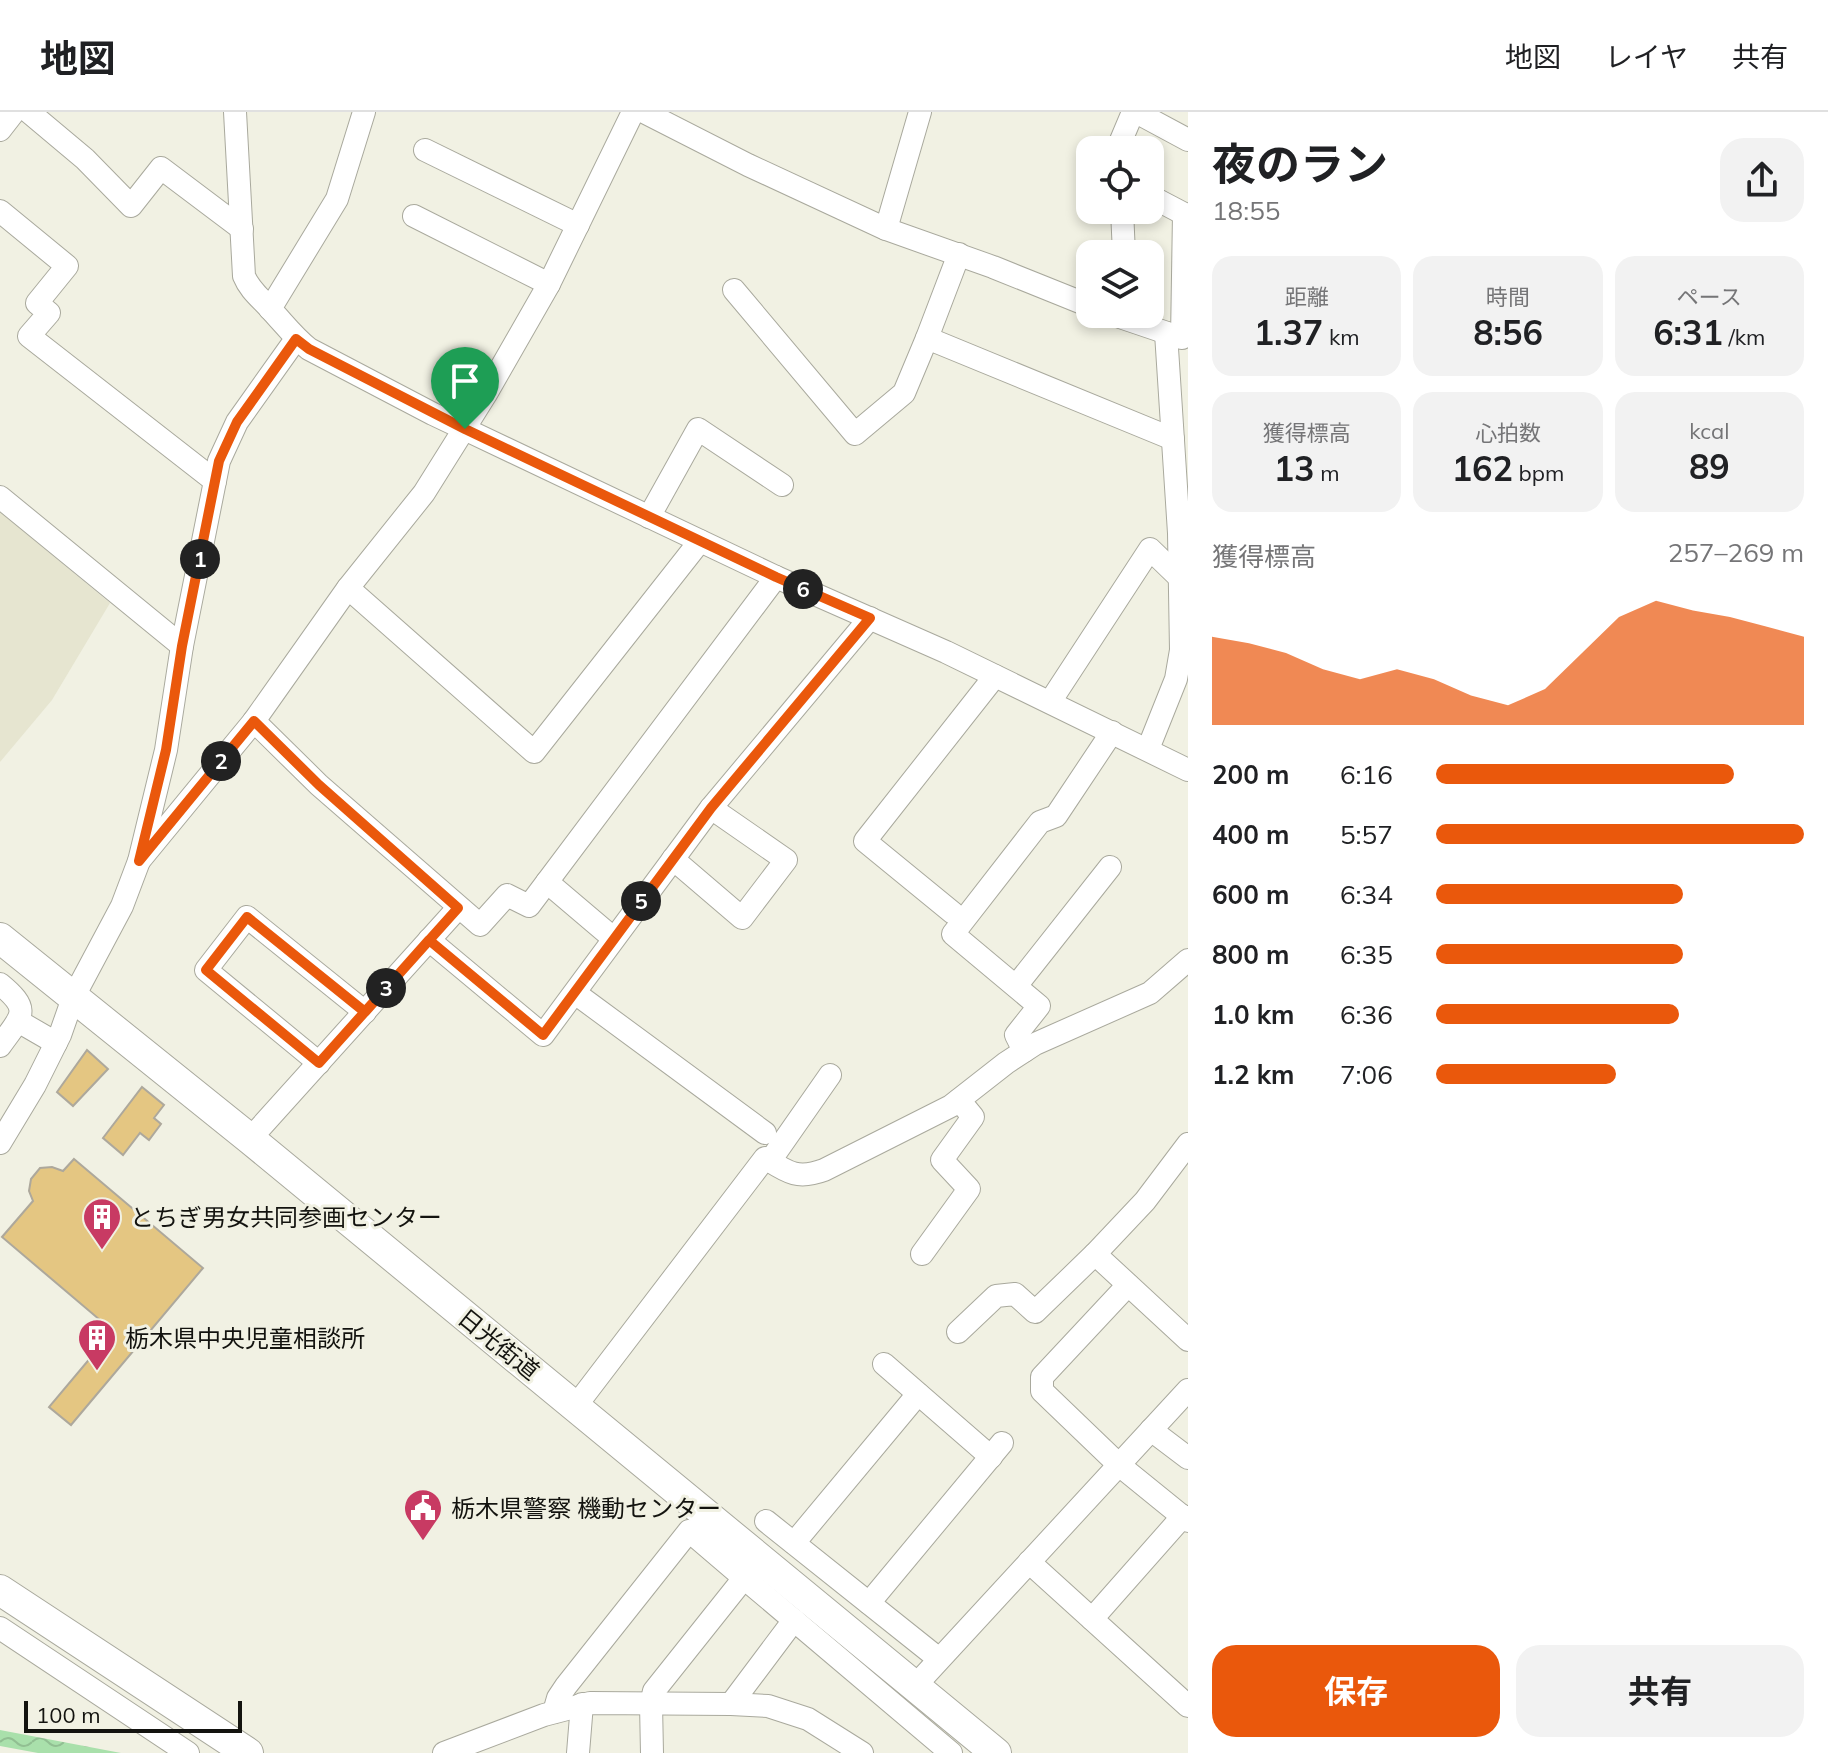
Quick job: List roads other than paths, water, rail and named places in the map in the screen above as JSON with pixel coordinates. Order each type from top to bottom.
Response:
[{"type":"highway","name":"日光街道","points":[[0,938],[250,1139],[996,1753]]},
{"type":"highway","points":[[0,1590],[248,1753]]},
{"type":"highway","points":[[0,1614],[213,1753]]},
{"type":"street","points":[[0,130],[14,112]]},
{"type":"street","points":[[29,112],[85,159],[131,206],[161,168],[242,229]]},
{"type":"street","points":[[235,112],[244,276],[249,288],[309,349],[465,429],[649,517],[1148,749],[1188,770],[1188,777]]},
{"type":"street","points":[[270,309],[337,199],[364,112]]},
{"type":"street","points":[[139,861],[254,721],[348,588],[424,493],[549,284],[633,112]]},
{"type":"street","points":[[644,112],[748,165],[886,229],[1076,300]]},
{"type":"street","points":[[886,229],[920,112]]},
{"type":"street","points":[[1124,136],[1135,112],[1188,140]]},
{"type":"street","points":[[425,150],[578,225]]},
{"type":"street","points":[[1148,749],[1176,679],[1181,650],[1181,579],[1173,439],[1186,215],[1164,203]]},
{"type":"street","points":[[0,211],[67,266],[37,303],[49,313],[29,336],[215,481]]},
{"type":"street","points":[[414,216],[549,284]]},
{"type":"street","points":[[734,290],[855,434],[904,393],[959,254]]},
{"type":"street","points":[[1154,328],[1179,337]]},
{"type":"street","points":[[927,338],[1173,439]]},
{"type":"street","points":[[0,1143],[56,1043],[73,998],[122,906],[139,861],[166,750],[182,646],[219,461],[237,422],[296,339]]},
{"type":"street","points":[[649,517],[698,429],[782,485]]},
{"type":"street","points":[[0,497],[182,646]]},
{"type":"street","points":[[348,588],[534,752],[700,541]]},
{"type":"street","points":[[1050,702],[1150,549],[1181,579]]},
{"type":"street","points":[[254,721],[319,785],[480,925],[507,895],[529,906],[776,577]]},
{"type":"street","points":[[429,940],[543,1035],[711,808],[870,618]]},
{"type":"street","points":[[953,913],[865,841],[995,676]]},
{"type":"street","points":[[1024,1051],[1016,1035],[1039,1006],[953,934],[1040,822],[1056,816],[1112,732]]},
{"type":"street","points":[[673,859],[742,918],[786,860],[711,808]]},
{"type":"street","points":[[1016,986],[1110,867]]},
{"type":"street","points":[[547,882],[613,938]]},
{"type":"street","points":[[250,1139],[458,908]]},
{"type":"street","points":[[319,1063],[206,970],[247,917],[365,1012]]},
{"type":"street","points":[[575,1407],[765,1158],[786,1171],[807,1176],[852,1156],[951,1106],[1035,1044],[1150,993],[1188,960]]},
{"type":"street","points":[[0,984],[19,1002],[22,1011],[0,1046]]},
{"type":"street","points":[[575,993],[765,1133]]},
{"type":"street","points":[[18,1021],[56,1043]]},
{"type":"street","points":[[770,1161],[830,1075]]},
{"type":"street","points":[[922,1254],[969,1189],[942,1160],[973,1117],[959,1100]]},
{"type":"street","points":[[958,1332],[996,1296],[1015,1294],[1035,1312],[1145,1201],[1188,1144]]},
{"type":"street","points":[[1095,1254],[1188,1340]]},
{"type":"street","points":[[1092,1619],[1185,1518],[1119,1465],[1042,1391],[1042,1377],[1128,1285]]},
{"type":"street","points":[[869,1603],[996,1450],[918,1394],[884,1364]]},
{"type":"street","points":[[915,1686],[1188,1390]]},
{"type":"street","points":[[794,1543],[918,1394]]},
{"type":"street","points":[[1151,1430],[1188,1458]]},
{"type":"street","points":[[766,1521],[939,1659]]},
{"type":"street","points":[[554,1712],[566,1686],[689,1531],[951,1753]]},
{"type":"street","points":[[1029,1562],[1188,1706]]},
{"type":"street","points":[[652,1753],[651,1704],[654,1691],[744,1578]]},
{"type":"street","points":[[0,1581],[259,1753]]},
{"type":"street","points":[[731,1704],[794,1620]]},
{"type":"street","points":[[0,1628],[188,1753]]},
{"type":"street","points":[[444,1753],[554,1712],[590,1703],[768,1706],[808,1719],[862,1753]]},
{"type":"street","points":[[578,1753],[582,1704]]},
{"type":"water","points":[[0,1730],[121,1753],[38,1753],[0,1746]]},
{"type":"place","name":"とちぎ男女共同参画センター","points":[[102,1251]]},
{"type":"place","name":"栃木県中央児童相談所","points":[[97,1372]]},
{"type":"place","name":"栃木県警察 機動センター","points":[[423,1542]]}]
